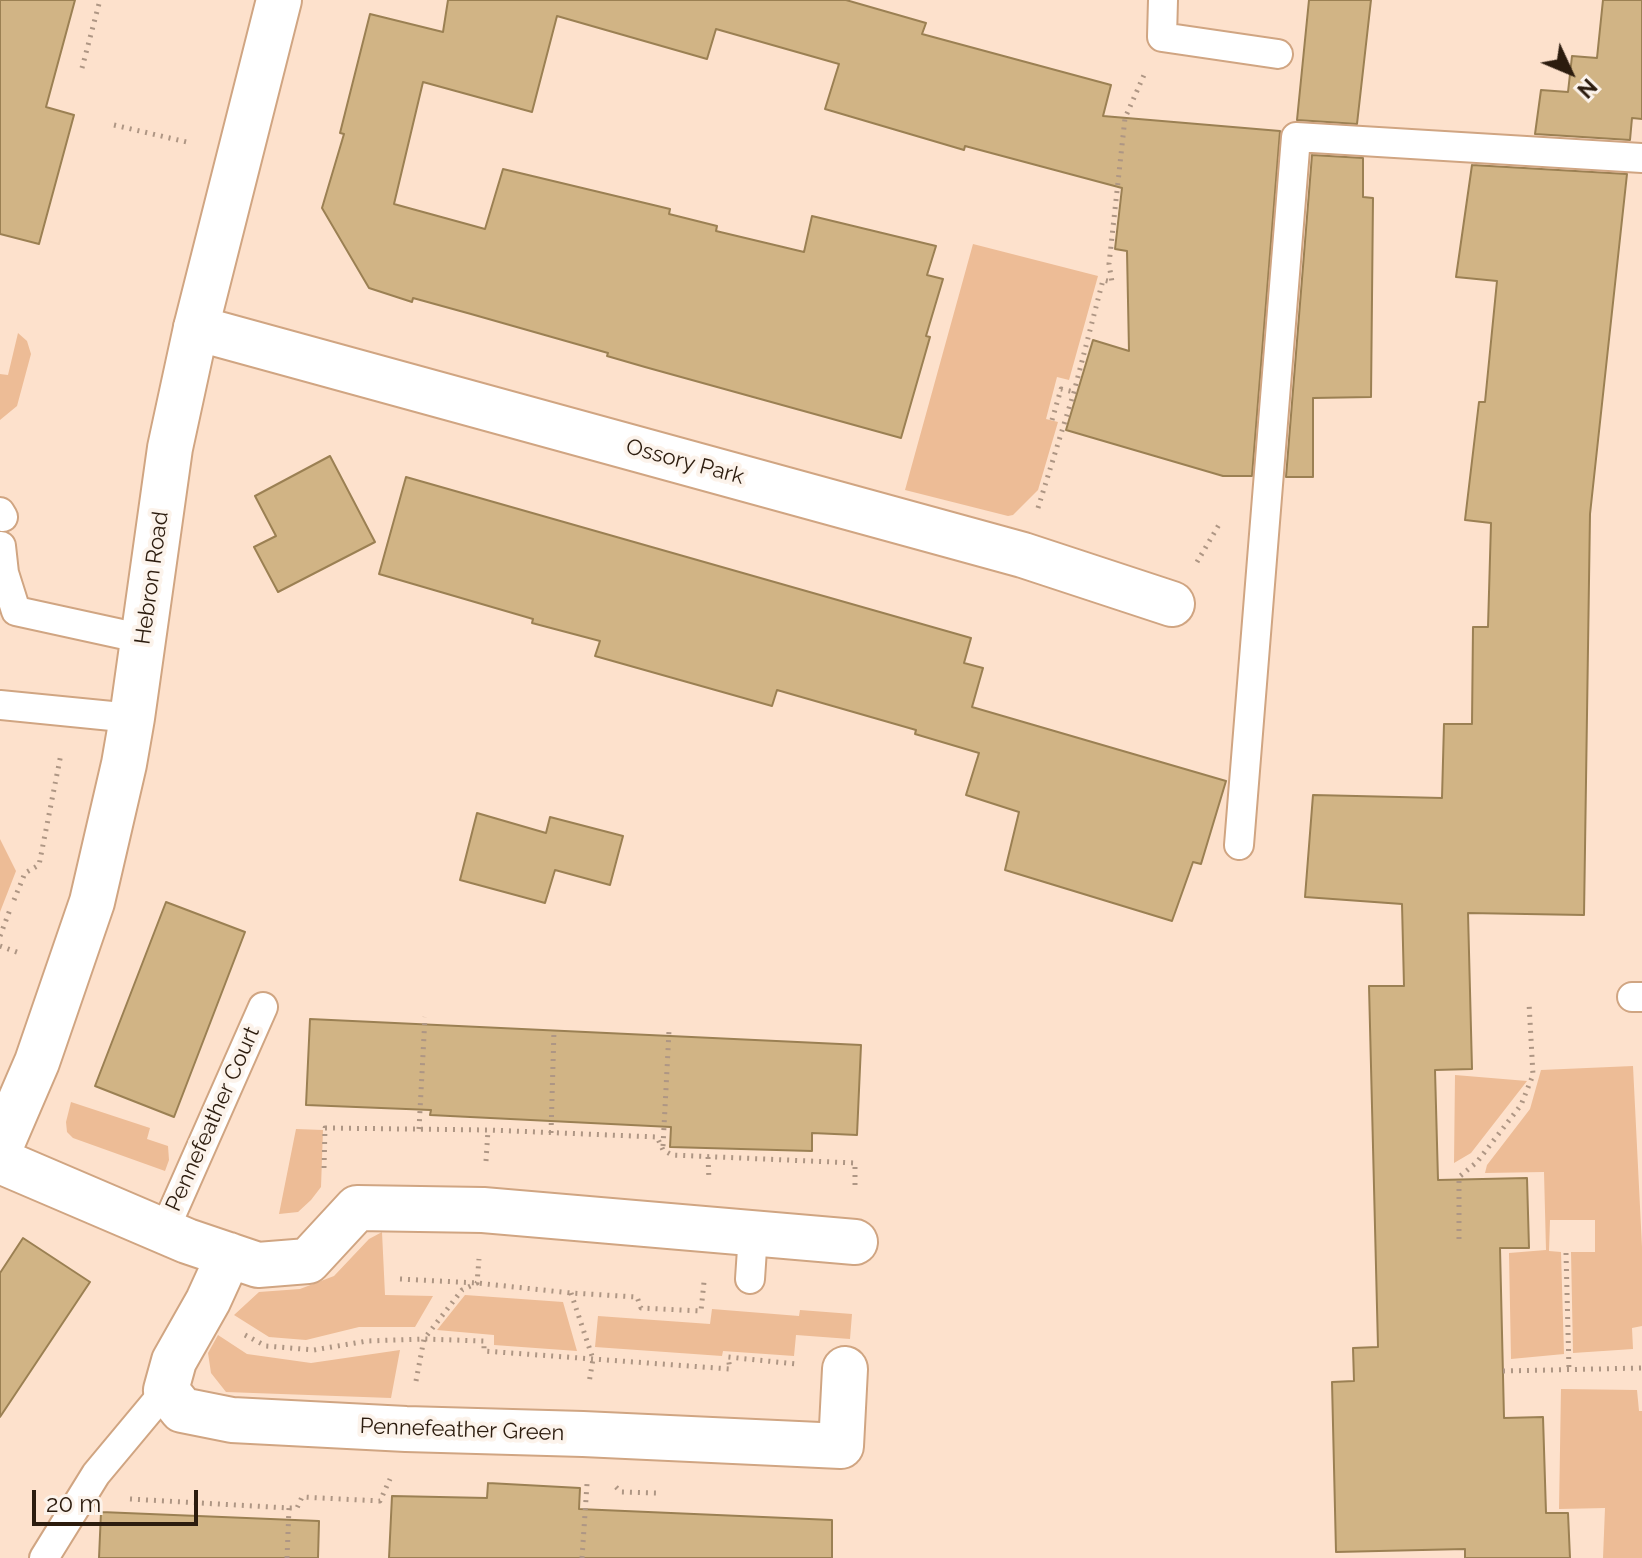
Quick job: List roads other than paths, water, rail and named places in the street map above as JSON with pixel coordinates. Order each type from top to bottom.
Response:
[{"type":"street","name":"Hebron Road","points":[[0,1148],[37,1062],[92,902],[132,718],[170,448],[196,328],[279,0]]},
{"type":"street","name":"Ossory Park","points":[[196,328],[1023,555],[1172,604]]},
{"type":"street","points":[[0,1161],[164,1231],[258,1265],[308,1261],[357,1208],[483,1210],[855,1242]]},
{"type":"street","points":[[166,1390],[174,1361],[203,1311],[229,1255]]},
{"type":"street","name":"Pennefeather Green","points":[[166,1390],[182,1410],[232,1420],[841,1446],[845,1369]]},
{"type":"lane","points":[[1163,0],[1162,37],[1278,54]]},
{"type":"lane","points":[[1239,845],[1296,137],[1642,158]]},
{"type":"lane","points":[[1,546],[4,573],[16,611],[144,639]]},
{"type":"lane","points":[[0,705],[132,718]]},
{"type":"lane","name":"Pennefeather Court","points":[[164,1231],[263,1007]]},
{"type":"lane","points":[[750,1279],[753,1234]]},
{"type":"lane","points":[[44,1558],[96,1474],[166,1390]]}]
